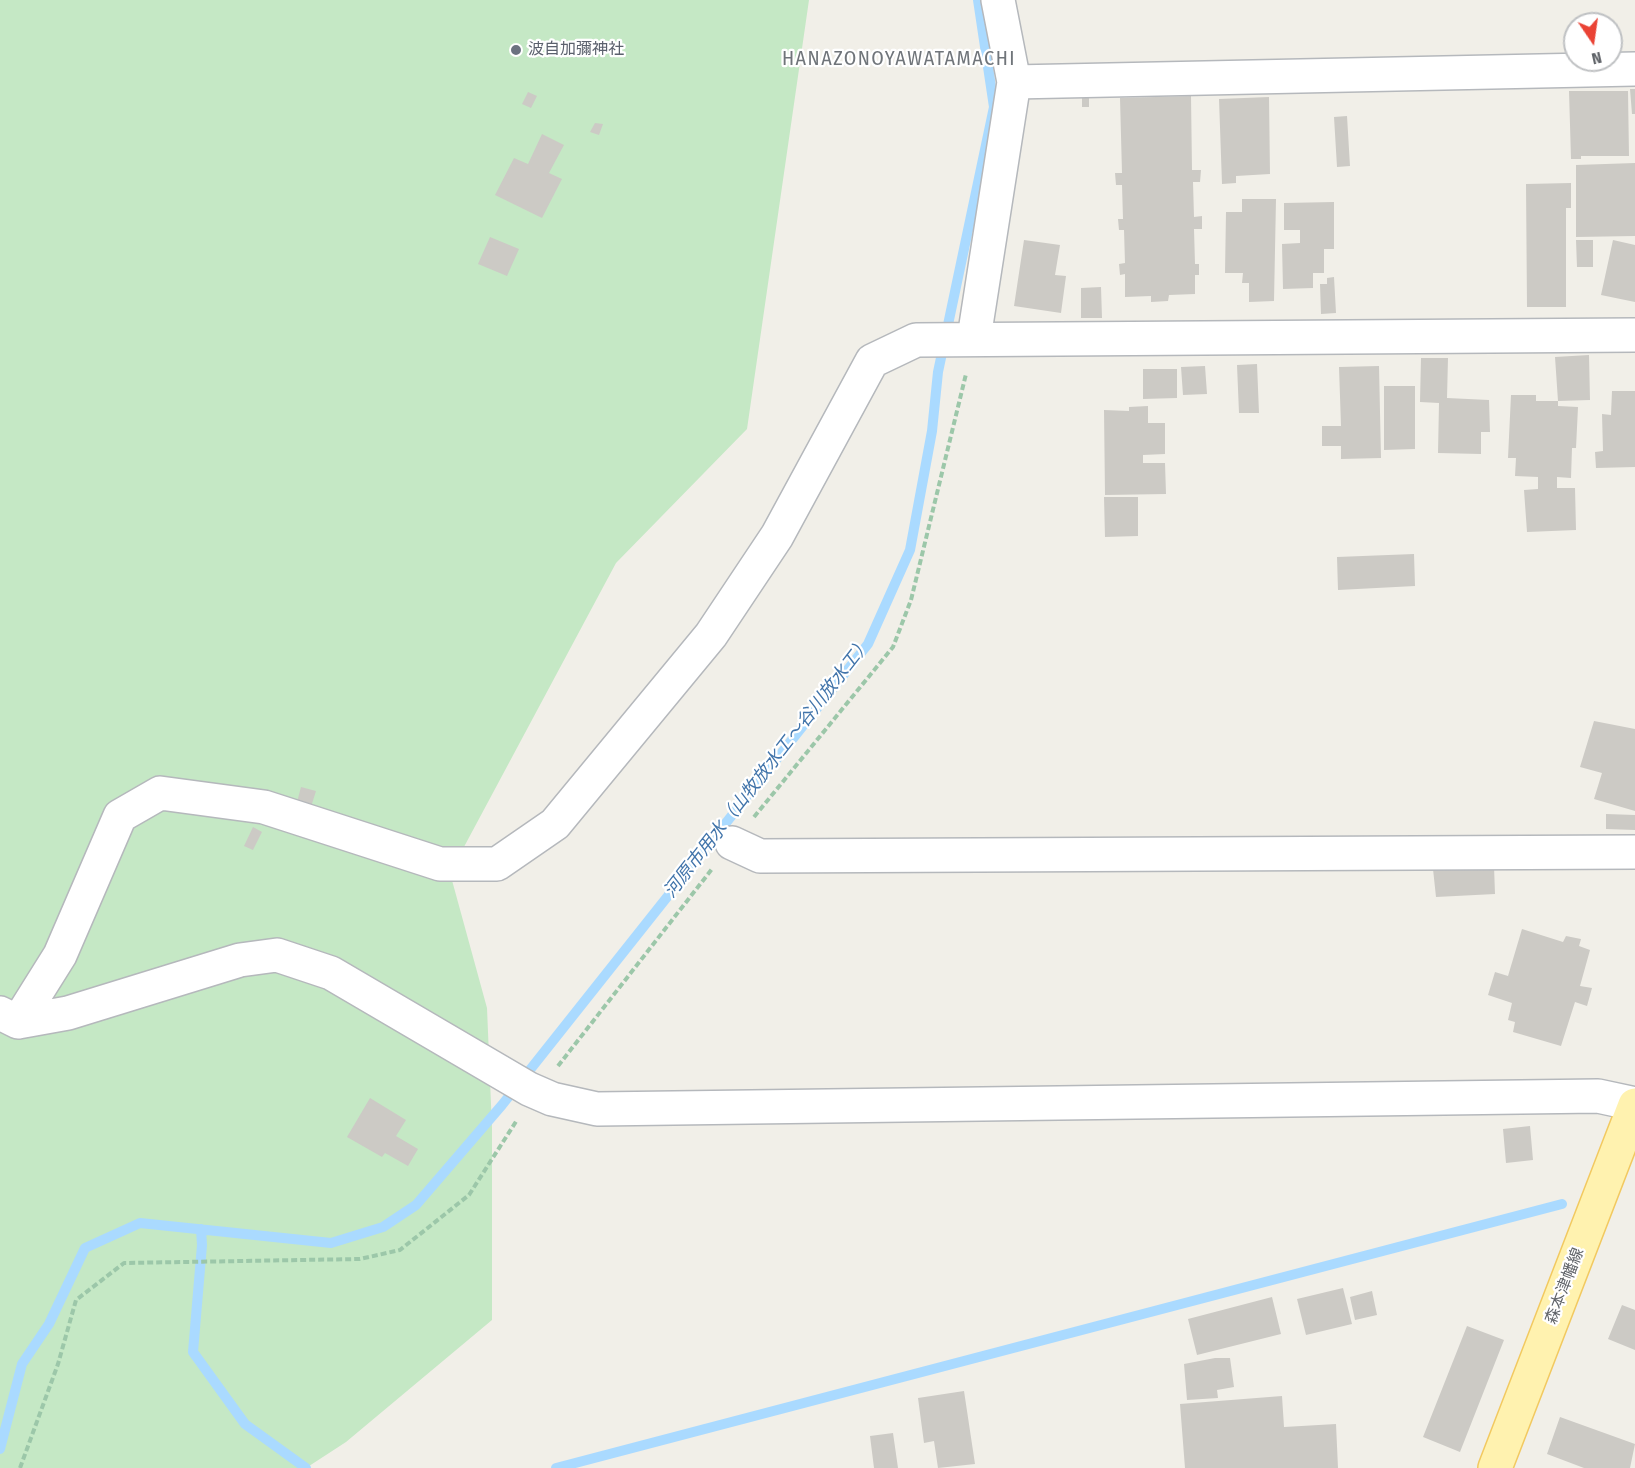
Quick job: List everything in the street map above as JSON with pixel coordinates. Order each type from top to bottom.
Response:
[{"type":"main road","name":"森本津幡線","points":[[1495,1468],[1635,1105]]},
{"type":"street","points":[[954,339],[1014,82],[998,0]]},
{"type":"street","points":[[1014,82],[1635,69]]},
{"type":"street","points":[[9,1018],[60,955],[120,816],[160,793],[264,807],[440,864],[497,864],[555,824],[711,635],[777,536],[872,361],[916,340],[1635,335]]},
{"type":"street","points":[[732,843],[760,856],[1635,852]]},
{"type":"street","points":[[9,1018],[68,1013],[240,960],[278,955],[331,973],[525,1086],[552,1099],[597,1109],[1598,1096],[1635,1105]]},
{"type":"path","points":[[20,1468],[58,1364],[76,1300],[124,1263],[360,1259],[400,1250],[469,1195],[512,1126],[525,1086],[732,843],[893,647],[911,600],[954,339]]},
{"type":"green space","points":[[0,0],[809,0],[747,429],[616,563],[450,873],[487,1008],[492,1128],[492,1320],[346,1442],[306,1468],[0,1468]]},
{"type":"building","points":[[1630,89],[1635,89],[1635,114],[1632,114]]},
{"type":"building","points":[[1569,91],[1628,91],[1629,156],[1581,156],[1581,159],[1571,159]]},
{"type":"building","points":[[528,92],[537,96],[531,108],[522,104]]},
{"type":"building","points":[[1082,95],[1089,95],[1089,107],[1082,107]]},
{"type":"building","points":[[1191,96],[1192,170],[1201,170],[1200,182],[1193,182],[1194,217],[1202,216],[1202,229],[1194,229],[1195,264],[1199,264],[1199,275],[1195,275],[1195,294],[1169,295],[1168,301],[1151,302],[1151,296],[1125,297],[1125,274],[1120,275],[1119,264],[1125,263],[1124,230],[1119,230],[1118,219],[1123,219],[1122,185],[1116,185],[1115,173],[1122,173],[1120,98]]},
{"type":"building","points":[[1269,97],[1270,174],[1236,176],[1236,183],[1222,184],[1219,99]]},
{"type":"building","points":[[1347,116],[1350,166],[1337,167],[1334,117]]},
{"type":"building","points":[[595,123],[603,124],[599,135],[590,132]]},
{"type":"building","points":[[542,134],[564,145],[549,173],[562,179],[542,218],[495,195],[514,158],[528,164]]},
{"type":"building","points":[[1635,163],[1635,236],[1576,237],[1576,165]]},
{"type":"building","points":[[1571,183],[1571,208],[1566,208],[1566,307],[1527,307],[1526,184]]},
{"type":"building","points":[[1242,199],[1276,199],[1274,301],[1249,302],[1249,283],[1242,283],[1243,273],[1225,273],[1226,212],[1242,212]]},
{"type":"building","points":[[1334,202],[1334,249],[1324,249],[1324,273],[1313,273],[1313,288],[1283,289],[1282,244],[1300,243],[1300,230],[1284,230],[1284,203]]},
{"type":"building","points":[[490,237],[519,249],[507,276],[478,264]]},
{"type":"building","points":[[1024,240],[1060,245],[1055,275],[1066,276],[1061,313],[1014,306]]},
{"type":"building","points":[[1576,240],[1593,240],[1593,267],[1577,267]]},
{"type":"building","points":[[1613,240],[1635,245],[1635,302],[1601,295]]},
{"type":"building","points":[[1334,277],[1336,313],[1321,314],[1320,284],[1327,284],[1327,278]]},
{"type":"building","points":[[1101,287],[1102,318],[1081,318],[1081,288]]},
{"type":"building","points":[[1589,355],[1590,400],[1558,401],[1555,357]]},
{"type":"building","points":[[1421,358],[1448,358],[1447,398],[1489,400],[1490,432],[1481,432],[1481,454],[1438,453],[1439,403],[1420,402]]},
{"type":"building","points":[[1257,364],[1259,413],[1239,413],[1237,365]]},
{"type":"building","points":[[1205,366],[1207,394],[1183,395],[1181,367]]},
{"type":"building","points":[[1379,366],[1381,458],[1341,459],[1341,446],[1322,446],[1322,426],[1341,426],[1339,367]]},
{"type":"building","points":[[1143,369],[1177,369],[1177,398],[1143,399]]},
{"type":"building","points":[[1384,386],[1415,386],[1415,449],[1384,450]]},
{"type":"building","points":[[1612,391],[1635,391],[1635,467],[1596,468],[1595,452],[1603,451],[1602,414],[1611,415]]},
{"type":"building","points":[[1511,395],[1536,395],[1536,401],[1558,401],[1558,406],[1578,407],[1576,448],[1572,448],[1571,478],[1557,477],[1557,488],[1575,488],[1576,530],[1527,532],[1524,490],[1538,489],[1538,477],[1515,476],[1516,458],[1508,458]]},
{"type":"building","points":[[1148,406],[1148,423],[1165,423],[1165,454],[1143,455],[1143,463],[1165,463],[1166,494],[1105,495],[1104,410],[1129,411],[1129,407]]},
{"type":"building","points":[[1104,497],[1138,497],[1138,536],[1105,537]]},
{"type":"building","points":[[1414,554],[1415,586],[1338,590],[1337,557]]},
{"type":"building","points":[[1594,721],[1635,729],[1635,811],[1594,799],[1602,773],[1580,767]]},
{"type":"building","points":[[301,787],[316,791],[310,810],[296,806]]},
{"type":"building","points":[[1606,814],[1635,815],[1635,830],[1606,829]]},
{"type":"building","points":[[253,827],[262,832],[253,850],[244,846]]},
{"type":"building","points":[[1494,866],[1495,894],[1436,897],[1433,869]]},
{"type":"building","points":[[1522,929],[1563,942],[1566,936],[1581,939],[1579,946],[1590,950],[1580,986],[1592,988],[1587,1006],[1575,1002],[1561,1046],[1513,1032],[1515,1022],[1508,1020],[1512,1003],[1488,995],[1495,972],[1508,976]]},
{"type":"building","points":[[370,1098],[406,1120],[396,1136],[418,1149],[408,1166],[385,1153],[382,1157],[347,1137]]},
{"type":"building","points":[[1530,1126],[1533,1160],[1506,1163],[1503,1129]]},
{"type":"building","points":[[1343,1288],[1352,1324],[1306,1335],[1297,1299]]},
{"type":"building","points":[[1372,1291],[1377,1315],[1355,1320],[1350,1297]]},
{"type":"building","points":[[1272,1297],[1281,1334],[1197,1355],[1188,1319]]},
{"type":"building","points":[[1622,1305],[1635,1310],[1635,1350],[1608,1339]]},
{"type":"building","points":[[1467,1326],[1504,1340],[1460,1452],[1423,1437]]},
{"type":"building","points":[[1215,1358],[1230,1358],[1234,1387],[1217,1390],[1218,1398],[1187,1400],[1184,1364]]},
{"type":"building","points":[[964,1391],[975,1464],[938,1468],[934,1441],[924,1443],[918,1398]]},
{"type":"building","points":[[1282,1396],[1284,1427],[1336,1424],[1338,1468],[1185,1468],[1180,1404]]},
{"type":"building","points":[[1560,1417],[1635,1444],[1630,1468],[1584,1468],[1547,1454]]},
{"type":"building","points":[[893,1433],[898,1468],[874,1468],[870,1436]]},
{"type":"waterway","name":"河原市用水（山牧放水工～谷川放水工）","points":[[0,1449],[22,1364],[49,1324],[85,1248],[140,1223],[331,1243],[383,1227],[416,1205],[502,1105],[868,644],[910,550],[932,431],[938,372],[994,107],[978,0]]},
{"type":"waterway","points":[[556,1468],[1562,1204]]},
{"type":"waterway","points":[[201,1229],[202,1245],[193,1352],[245,1424],[306,1468]]},
{"type":"place","name":"波自加彌神社","points":[[516,50]]},
{"type":"district","name":"HANAZONOYAWATAMACHI","points":[[899,59]]}]
